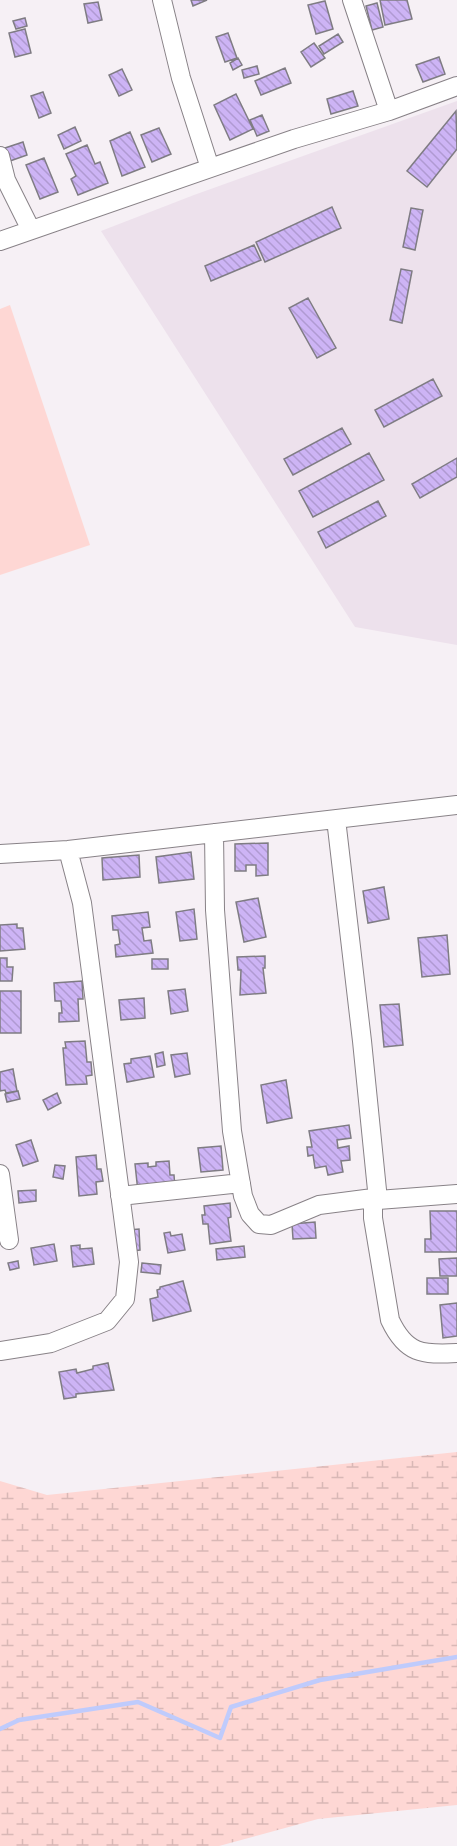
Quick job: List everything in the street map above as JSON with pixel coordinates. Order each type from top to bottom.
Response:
[{"type":"street","points":[[162,0],[181,78],[210,168]]},
{"type":"street","points":[[352,0],[389,111]]},
{"type":"street","points":[[0,241],[294,139],[389,111],[457,86]]},
{"type":"street","points":[[0,156],[6,180],[32,231]]},
{"type":"street","points":[[0,854],[68,850],[457,805]]},
{"type":"street","points":[[336,819],[362,1041],[376,1199],[373,1218],[390,1320],[397,1334],[419,1352],[457,1353]]},
{"type":"street","points":[[214,833],[215,910],[232,1131],[241,1184],[250,1214],[259,1224],[271,1225],[319,1204],[457,1194]]},
{"type":"street","points":[[0,1351],[51,1343],[107,1321],[125,1299],[129,1262],[82,903],[68,850]]},
{"type":"street","points":[[0,1174],[9,1240]]},
{"type":"street","points":[[120,1196],[241,1184]]},
{"type":"shaded area","points":[[457,101],[457,645],[355,627],[101,231],[194,195]]},
{"type":"green space","points":[[10,305],[90,545],[0,575],[0,309]]},
{"type":"green space","points":[[457,1452],[457,1805],[318,1819],[219,1846],[0,1846],[0,1481],[47,1495]]},
{"type":"building","points":[[191,0],[207,0],[193,6]]},
{"type":"building","points":[[380,0],[407,0],[412,19],[385,25]]},
{"type":"building","points":[[325,1],[333,29],[316,34],[308,5]]},
{"type":"building","points":[[98,2],[102,20],[88,23],[84,4]]},
{"type":"building","points":[[377,3],[383,27],[372,30],[366,6]]},
{"type":"building","points":[[25,18],[27,26],[16,29],[13,21]]},
{"type":"building","points":[[25,29],[31,53],[15,57],[9,33]]},
{"type":"building","points":[[228,33],[237,58],[225,62],[216,37]]},
{"type":"building","points":[[338,34],[343,42],[324,54],[319,46]]},
{"type":"building","points":[[314,43],[325,58],[311,67],[301,52]]},
{"type":"building","points":[[439,57],[445,74],[423,82],[416,65]]},
{"type":"building","points":[[238,58],[242,65],[233,70],[230,63]]},
{"type":"building","points":[[257,66],[259,74],[244,78],[242,70]]},
{"type":"building","points":[[285,68],[291,83],[261,95],[255,81]]},
{"type":"building","points":[[122,69],[132,90],[119,96],[109,75]]},
{"type":"building","points":[[353,91],[358,106],[331,114],[327,99]]},
{"type":"building","points":[[43,92],[51,113],[39,118],[31,96]]},
{"type":"building","points":[[236,94],[253,129],[230,140],[214,105]]},
{"type":"building","points":[[456,111],[457,149],[427,187],[407,171]]},
{"type":"building","points":[[262,115],[269,131],[257,136],[250,120]]},
{"type":"building","points":[[75,127],[81,141],[64,149],[58,135]]},
{"type":"building","points":[[159,128],[171,154],[152,162],[141,135]]},
{"type":"building","points":[[130,132],[145,167],[122,176],[110,141]]},
{"type":"building","points":[[23,142],[27,155],[10,161],[5,148]]},
{"type":"building","points":[[87,145],[95,164],[100,162],[108,183],[78,195],[71,179],[76,176],[66,154]]},
{"type":"building","points":[[44,158],[58,192],[40,199],[26,165]]},
{"type":"building","points":[[332,207],[341,228],[265,262],[256,242]]},
{"type":"building","points":[[411,208],[423,210],[415,250],[403,247]]},
{"type":"building","points":[[254,245],[261,260],[211,281],[205,266]]},
{"type":"building","points":[[401,269],[412,271],[402,323],[390,320]]},
{"type":"building","points":[[308,298],[336,348],[317,358],[289,308]]},
{"type":"building","points":[[433,379],[442,396],[384,427],[375,410]]},
{"type":"building","points":[[342,428],[351,444],[293,475],[284,459]]},
{"type":"building","points":[[369,453],[384,480],[313,517],[299,491]]},
{"type":"building","points":[[457,458],[457,477],[420,498],[412,484]]},
{"type":"building","points":[[378,501],[386,516],[326,548],[318,532]]},
{"type":"building","points":[[268,843],[268,875],[256,876],[256,865],[246,865],[246,871],[235,871],[235,844]]},
{"type":"building","points":[[191,852],[194,879],[159,883],[156,857]]},
{"type":"building","points":[[139,855],[140,877],[103,880],[102,858]]},
{"type":"building","points":[[384,887],[389,919],[368,923],[363,891]]},
{"type":"building","points":[[258,898],[266,937],[244,942],[236,902]]},
{"type":"building","points":[[194,909],[197,939],[180,941],[176,912]]},
{"type":"building","points":[[148,912],[150,927],[142,928],[144,941],[151,940],[153,953],[116,957],[115,945],[120,944],[118,930],[113,930],[112,916]]},
{"type":"building","points":[[17,924],[17,928],[23,928],[25,949],[0,951],[0,925]]},
{"type":"building","points":[[447,935],[450,974],[422,977],[418,938]]},
{"type":"building","points":[[265,956],[265,968],[263,968],[266,993],[240,995],[241,970],[238,970],[237,957]]},
{"type":"building","points":[[0,958],[7,958],[7,967],[13,967],[12,981],[0,981]]},
{"type":"building","points":[[152,959],[168,959],[168,969],[152,969]]},
{"type":"building","points":[[82,981],[83,999],[78,999],[79,1021],[59,1022],[59,1013],[62,1013],[61,1001],[55,1001],[54,983]]},
{"type":"building","points":[[185,989],[188,1011],[171,1014],[168,991]]},
{"type":"building","points":[[0,991],[21,991],[21,1033],[0,1033]]},
{"type":"building","points":[[144,998],[145,1018],[121,1020],[119,1000]]},
{"type":"building","points":[[399,1004],[403,1045],[384,1047],[380,1005]]},
{"type":"building","points":[[85,1041],[87,1062],[91,1062],[92,1075],[86,1076],[87,1084],[66,1085],[63,1048],[66,1048],[65,1042]]},
{"type":"building","points":[[163,1052],[165,1065],[157,1067],[155,1054]]},
{"type":"building","points":[[187,1053],[190,1074],[175,1077],[171,1055]]},
{"type":"building","points":[[150,1056],[154,1077],[127,1082],[124,1064],[131,1063],[131,1059]]},
{"type":"building","points":[[13,1069],[17,1091],[6,1093],[5,1090],[0,1091],[0,1072]]},
{"type":"building","points":[[286,1080],[292,1118],[267,1123],[261,1085]]},
{"type":"building","points":[[18,1091],[20,1099],[7,1102],[5,1094]]},
{"type":"building","points":[[57,1093],[61,1103],[48,1110],[43,1100]]},
{"type":"building","points":[[349,1125],[351,1138],[337,1140],[338,1148],[349,1146],[350,1160],[341,1161],[343,1172],[328,1175],[326,1166],[315,1168],[313,1155],[308,1156],[307,1147],[312,1147],[309,1131]]},
{"type":"building","points":[[31,1140],[38,1161],[23,1166],[16,1145]]},
{"type":"building","points":[[221,1146],[223,1170],[201,1172],[198,1148]]},
{"type":"building","points":[[96,1155],[97,1169],[101,1169],[103,1181],[96,1182],[97,1194],[79,1196],[76,1157]]},
{"type":"building","points":[[169,1161],[170,1175],[174,1175],[175,1188],[138,1192],[135,1164],[148,1163],[148,1167],[156,1166],[156,1162]]},
{"type":"building","points":[[55,1165],[65,1166],[63,1179],[53,1177]]},
{"type":"building","points":[[36,1190],[36,1201],[19,1203],[18,1191]]},
{"type":"building","points":[[230,1203],[231,1217],[228,1218],[231,1241],[210,1244],[208,1224],[203,1224],[204,1206]]},
{"type":"building","points":[[430,1211],[457,1211],[457,1252],[425,1252],[425,1239],[431,1239]]},
{"type":"building","points":[[315,1222],[316,1238],[293,1239],[292,1224]]},
{"type":"building","points":[[139,1229],[140,1250],[131,1251],[129,1230]]},
{"type":"building","points":[[170,1232],[171,1236],[182,1234],[185,1250],[168,1253],[164,1233]]},
{"type":"building","points":[[54,1244],[57,1261],[34,1265],[31,1248]]},
{"type":"building","points":[[80,1245],[80,1249],[92,1248],[94,1264],[73,1267],[71,1246]]},
{"type":"building","points":[[244,1246],[245,1257],[217,1260],[216,1249]]},
{"type":"building","points":[[457,1258],[457,1276],[440,1276],[439,1259]]},
{"type":"building","points":[[18,1261],[19,1268],[10,1270],[8,1263]]},
{"type":"building","points":[[142,1263],[161,1265],[160,1274],[141,1272]]},
{"type":"building","points":[[427,1278],[448,1278],[448,1294],[427,1294]]},
{"type":"building","points":[[183,1281],[191,1311],[153,1321],[150,1299],[158,1297],[157,1290],[160,1287]]},
{"type":"building","points":[[457,1303],[457,1336],[443,1338],[440,1305]]},
{"type":"building","points":[[108,1363],[114,1390],[76,1394],[76,1397],[64,1399],[59,1372],[76,1369],[77,1373]]},
{"type":"waterway","points":[[0,1729],[19,1720],[138,1702],[220,1738],[231,1707],[320,1680],[457,1657]]}]
